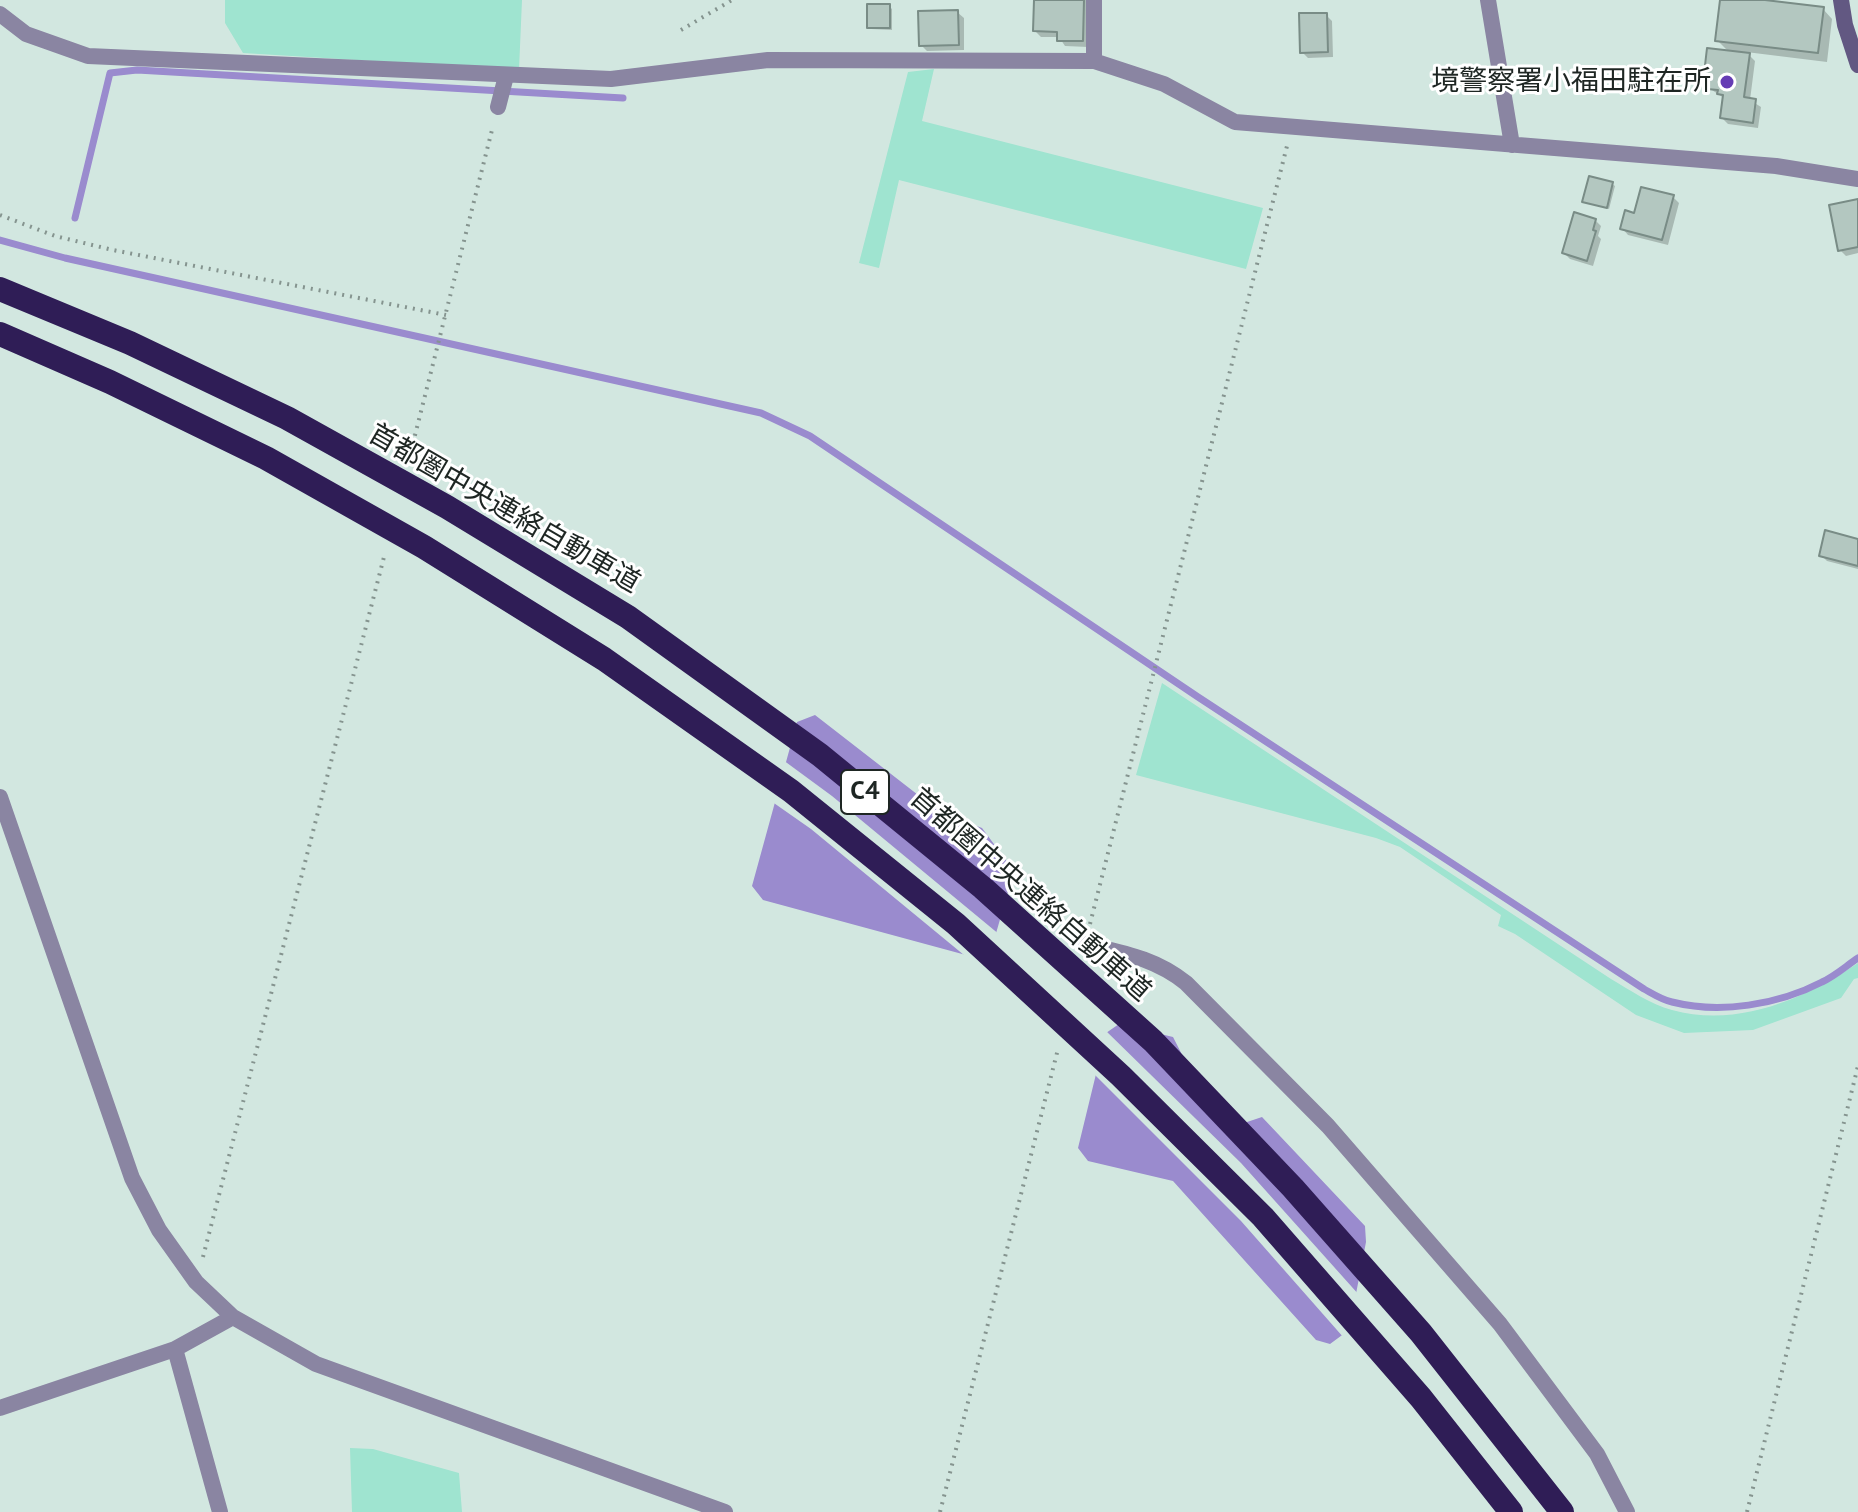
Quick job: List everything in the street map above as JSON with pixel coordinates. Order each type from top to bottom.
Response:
[{"type":"highway","name":"首都圏中央連絡自動車道","points":[[0,289],[130,343],[287,418],[447,507],[628,617],[820,755],[983,888],[1153,1041],[1293,1188],[1421,1333],[1562,1512]]},
{"type":"highway","name":"C4","points":[[0,334],[110,382],[266,458],[424,547],[604,659],[791,791],[956,924],[1121,1076],[1252,1206],[1421,1398],[1511,1512]]},
{"type":"main road","points":[[1841,0],[1858,65]]},
{"type":"street","points":[[1094,0],[1094,61]]},
{"type":"street","points":[[1488,0],[1512,145]]},
{"type":"street","points":[[0,14],[26,34],[88,56],[506,77],[611,79],[768,60],[1094,61],[1164,84],[1235,122],[1776,166],[1858,179]]},
{"type":"street","points":[[498,107],[506,77]]},
{"type":"street","points":[[0,797],[132,1178],[159,1230],[196,1282],[233,1317],[316,1364],[725,1512]]},
{"type":"street","points":[[1085,944],[1153,961],[1171,971],[1328,1126],[1500,1324],[1597,1454],[1627,1512]]},
{"type":"street","points":[[0,1408],[175,1349],[233,1317]]},
{"type":"street","points":[[175,1349],[220,1512]]},
{"type":"path","points":[[681,30],[732,0]]},
{"type":"path","points":[[406,472],[498,107]]},
{"type":"path","points":[[1085,944],[1292,126]]},
{"type":"path","points":[[0,215],[55,236],[113,250],[447,315]]},
{"type":"path","points":[[196,1282],[386,548]]},
{"type":"path","points":[[940,1512],[1062,1036]]},
{"type":"path","points":[[1747,1512],[1858,1066]]},
{"type":"green space","points":[[225,0],[522,0],[519,70],[243,53],[225,23]]},
{"type":"green space","points":[[934,69],[922,121],[1263,208],[1246,269],[899,180],[879,268],[859,263],[908,72]]},
{"type":"green space","points":[[1162,683],[1611,979],[1656,1004],[1697,1015],[1746,1013],[1793,998],[1858,963],[1858,978],[1854,979],[1841,998],[1753,1030],[1684,1033],[1636,1015],[1515,934],[1498,926],[1501,915],[1400,847],[1136,775]]},
{"type":"green space","points":[[350,1448],[373,1449],[459,1473],[462,1512],[352,1512]]},
{"type":"shaded area","points":[[815,715],[940,812],[982,828],[1014,871],[988,961],[763,900],[752,886],[797,722]]},
{"type":"shaded area","points":[[1119,1024],[1173,1037],[1199,1088],[1244,1123],[1262,1117],[1365,1226],[1366,1242],[1349,1330],[1330,1344],[1316,1340],[1173,1181],[1088,1161],[1078,1148],[1106,1033]]},
{"type":"pier","points":[[783,760],[832,796],[1000,935],[992,963],[988,965],[970,960],[811,829],[771,801]]},
{"type":"pier","points":[[1104,1029],[1241,1163],[1360,1296],[1352,1332],[1344,1338],[1241,1221],[1092,1072]]},
{"type":"building","points":[[1034,0],[1084,0],[1083,41],[1057,41],[1057,32],[1033,31]]},
{"type":"building","points":[[1720,0],[1765,0],[1824,7],[1818,53],[1715,41]]},
{"type":"building","points":[[867,4],[890,4],[890,28],[867,28]]},
{"type":"building","points":[[958,10],[959,45],[919,46],[918,11]]},
{"type":"building","points":[[1299,13],[1327,13],[1328,52],[1300,53]]},
{"type":"building","name":"境警察署小福田駐在所","points":[[1707,48],[1750,53],[1744,97],[1756,99],[1753,123],[1720,118],[1723,95],[1717,94],[1718,90],[1707,89],[1709,75],[1704,74]]},
{"type":"building","points":[[1589,176],[1613,182],[1607,208],[1582,202]]},
{"type":"building","points":[[1641,187],[1674,195],[1662,240],[1620,229],[1625,210],[1634,213]]},
{"type":"building","points":[[1858,199],[1858,247],[1838,251],[1829,205]]},
{"type":"building","points":[[1574,212],[1596,219],[1593,230],[1596,231],[1587,261],[1562,253]]},
{"type":"building","points":[[1825,530],[1858,539],[1858,566],[1819,556]]},
{"type":"waterway","points":[[75,218],[110,73],[137,70],[623,98]]},
{"type":"waterway","points":[[0,240],[65,258],[761,413],[810,436],[1198,697],[1658,997],[1690,1006],[1710,1007],[1768,1002],[1822,982],[1858,958]]},
{"type":"place","name":"境警察署小福田駐在所","points":[[1727,82]]}]
